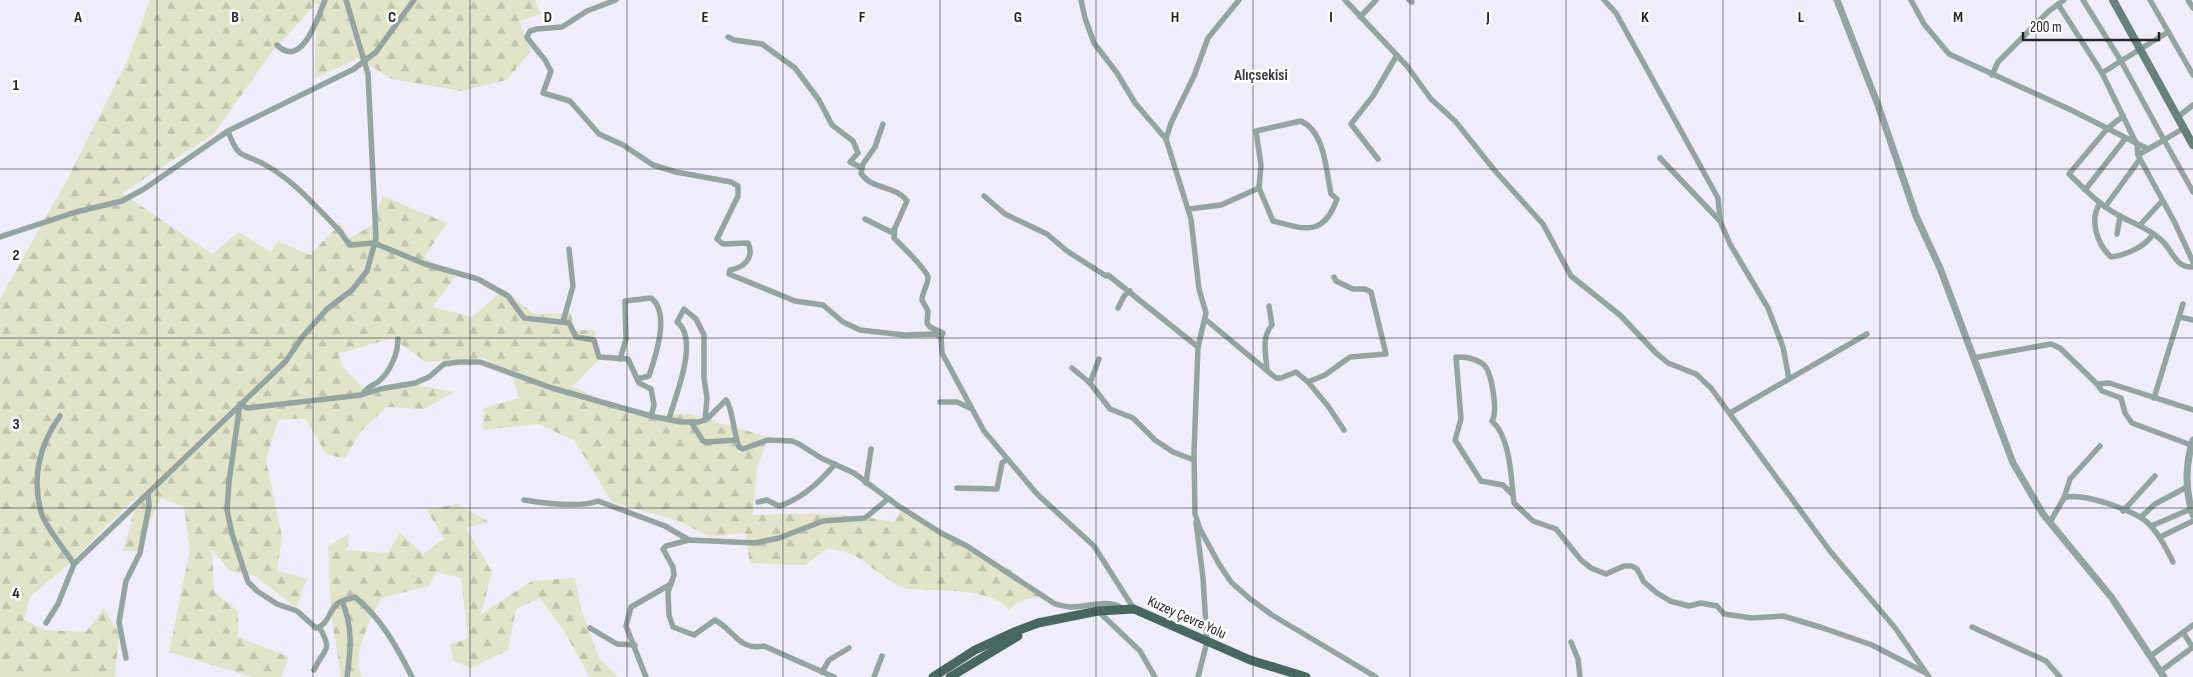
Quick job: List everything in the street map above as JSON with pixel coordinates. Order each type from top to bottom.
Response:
[{"type":"main road","points":[[2113,0],[2193,145]]},
{"type":"main road","name":"Kuzey Çevre Yolu","points":[[933,677],[995,639],[1038,623],[1098,611],[1134,609],[1259,663],[1306,677]]},
{"type":"main road","name":"Kuzey Çevre Yolu","points":[[950,677],[1014,637],[1053,621]]},
{"type":"street","points":[[277,45],[289,53],[297,50],[310,35],[325,0]]},
{"type":"street","points":[[46,623],[58,604],[74,564],[286,360],[303,336],[327,309],[352,290],[367,270],[376,238],[368,74],[346,0]]},
{"type":"street","points":[[0,237],[76,212],[122,201],[144,190],[228,131],[354,69],[376,52],[414,0]]},
{"type":"street","points":[[616,0],[587,11],[562,27],[530,31],[529,40],[551,71],[543,93],[570,101],[598,134],[623,144],[653,165],[686,174],[731,182],[738,186],[738,196],[717,239],[724,244],[748,244],[749,254],[744,265],[730,270],[728,274],[795,301],[823,305],[843,322],[860,330],[904,335],[935,334],[941,337]]},
{"type":"street","points":[[1081,0],[1094,43],[1135,103],[1166,140],[1188,209],[1205,319],[1198,347],[1194,460],[1196,535],[1203,578],[1207,642],[1198,677]]},
{"type":"street","points":[[1166,140],[1171,123],[1194,76],[1208,38],[1240,0]]},
{"type":"street","points":[[1345,0],[1396,55],[1431,100],[1455,120],[1496,172],[1543,224],[1571,276],[1620,315],[1668,363],[1696,374],[1711,388],[1830,551],[1896,629],[1928,675]]},
{"type":"street","points":[[1360,17],[1376,0]]},
{"type":"street","points":[[1604,0],[1620,20],[1718,198],[1720,221],[1730,244],[1768,308],[1783,347],[1788,379]]},
{"type":"street","points":[[1837,0],[1878,105],[1916,216],[1940,268],[2013,463],[2029,493],[2050,522],[2112,598],[2163,674],[2193,647],[2183,632]]},
{"type":"street","points":[[1911,0],[1924,24],[1949,54],[2071,110],[2148,149]]},
{"type":"street","points":[[2083,0],[2121,61],[2193,192]]},
{"type":"street","points":[[2151,0],[2193,76]]},
{"type":"street","points":[[2188,0],[2193,8]]},
{"type":"street","points":[[1992,75],[1998,62],[2061,2],[2102,73],[2137,144],[2139,157],[2193,262]]},
{"type":"street","points":[[2102,73],[2168,32]]},
{"type":"street","points":[[728,37],[732,40],[762,44],[795,68],[820,103],[832,125],[855,144],[858,153],[850,162],[862,168]]},
{"type":"street","points":[[1378,159],[1352,124],[1373,96],[1396,55]]},
{"type":"street","points":[[2178,117],[2193,104]]},
{"type":"street","points":[[2123,116],[2107,129],[2069,174],[2103,205],[2153,234],[2169,248],[2179,264],[2186,268],[2193,267]]},
{"type":"street","points":[[1301,121],[1311,126],[1322,153],[1331,194],[1337,199],[1333,211],[1318,227],[1307,229],[1273,221],[1259,188],[1261,165],[1256,131],[1301,121]]},
{"type":"street","points":[[883,124],[875,147],[862,168],[862,174],[866,180],[901,194],[907,201],[894,229],[894,238],[913,256],[928,276],[922,302],[928,308],[926,319],[928,326],[943,334],[941,337],[942,353],[970,408],[984,431],[1037,494],[1094,546],[1134,609]]},
{"type":"street","points":[[2153,234],[2141,246],[2111,257],[2100,243],[2094,216],[2139,157],[2148,149],[2184,128]]},
{"type":"street","points":[[228,131],[235,150],[247,158],[268,166],[292,184],[340,231],[350,245],[374,243],[425,264],[478,279],[508,296],[524,318],[571,324],[576,337],[593,339],[599,356],[628,359],[637,379],[651,389],[654,406],[650,416]]},
{"type":"street","points":[[2085,190],[2125,138]]},
{"type":"street","points":[[1660,158],[1720,221]]},
{"type":"street","points":[[1188,209],[1221,205],[1259,188]]},
{"type":"street","points":[[984,196],[1005,214],[1047,234],[1067,252],[1095,270],[1106,276],[1108,275],[1198,347]]},
{"type":"street","points":[[2140,225],[2162,201]]},
{"type":"street","points":[[2117,234],[2120,216]]},
{"type":"street","points":[[865,219],[891,232],[894,229]]},
{"type":"street","points":[[563,322],[573,286],[569,249]]},
{"type":"street","points":[[1308,382],[1326,375],[1350,357],[1386,354],[1371,292],[1365,289],[1353,289],[1336,281],[1334,277]]},
{"type":"street","points":[[1118,308],[1124,296],[1130,291]]},
{"type":"street","points":[[620,359],[626,340],[625,301],[651,298],[657,307],[659,318],[658,352],[649,376],[637,379]]},
{"type":"street","points":[[2154,398],[2183,304]]},
{"type":"street","points":[[1268,370],[1265,338],[1267,331],[1272,325],[1269,306]]},
{"type":"street","points":[[669,419],[687,360],[685,334],[682,326],[677,322],[684,309],[696,319],[704,335],[704,378],[707,398],[705,420]]},
{"type":"street","points":[[2180,317],[2193,320]]},
{"type":"street","points":[[1205,319],[1278,378],[1296,372],[1308,382],[1328,406],[1344,430]]},
{"type":"street","points":[[1730,413],[1867,334]]},
{"type":"street","points":[[363,394],[369,387],[380,380],[392,363],[396,354],[398,338]]},
{"type":"street","points":[[1973,358],[2051,344],[2060,348],[2102,391],[2120,398],[2125,413],[2132,423],[2192,443],[2188,462],[2187,487],[2192,512],[2151,526]]},
{"type":"street","points":[[1513,495],[1503,485],[1482,481],[1455,440],[1461,419],[1456,357],[1472,357],[1485,365],[1491,378],[1495,408],[1495,417],[1492,421],[1499,428],[1502,435],[1512,473],[1514,503],[1533,521],[1556,529],[1581,560],[1591,568],[1606,574],[1624,566],[1632,566],[1637,569],[1644,582],[1670,601],[1689,606],[1701,603],[1717,606],[1724,614],[1752,618],[1782,616],[1872,645],[1928,675]]},
{"type":"street","points":[[1090,383],[1099,359]]},
{"type":"street","points":[[240,404],[247,408],[363,394],[415,383],[429,377],[444,364],[480,362],[552,388],[650,416],[669,419],[692,422],[705,420],[724,401],[728,400],[739,447],[743,449],[768,440],[792,441],[854,473],[888,499],[941,533],[967,546],[1055,604],[1071,607],[1117,604],[1124,609]]},
{"type":"street","points":[[1072,368],[1090,383],[1110,409],[1133,418],[1155,440],[1172,452],[1194,460]]},
{"type":"street","points":[[2097,384],[2109,383],[2193,410]]},
{"type":"street","points":[[940,402],[957,402],[970,408]]},
{"type":"street","points":[[240,404],[229,482],[228,510],[232,534],[248,582],[257,591],[277,604],[297,611],[311,626],[320,628],[328,641],[328,647],[314,670]]},
{"type":"street","points":[[60,416],[49,431],[37,465],[38,488],[43,516],[74,564]]},
{"type":"street","points":[[692,422],[703,441],[736,440]]},
{"type":"street","points":[[2050,522],[2064,498],[2070,479],[2100,446]]},
{"type":"street","points":[[866,482],[871,449]]},
{"type":"street","points":[[957,488],[997,488],[1002,463],[1007,459]]},
{"type":"street","points":[[758,502],[766,500],[779,506],[795,500],[814,486],[835,464]]},
{"type":"street","points":[[2123,511],[2155,476]]},
{"type":"street","points":[[2141,517],[2155,504],[2187,487]]},
{"type":"street","points":[[126,658],[119,622],[126,581],[140,553],[149,506],[148,494]]},
{"type":"street","points":[[2064,498],[2078,496],[2088,498],[2141,517],[2160,537],[2173,562]]},
{"type":"street","points":[[834,677],[764,646],[756,648],[743,645],[727,627],[715,620],[694,635],[673,627],[669,615],[668,592],[674,575],[673,567],[663,549],[670,544],[689,540],[755,543],[779,538],[823,521],[865,518],[888,499]]},
{"type":"street","points":[[524,500],[543,503],[589,504],[598,501],[665,526],[689,540]]},
{"type":"street","points":[[1196,514],[1200,528],[1219,564],[1231,582],[1248,598],[1272,616],[1376,677]]},
{"type":"street","points":[[2160,537],[2193,521]]},
{"type":"street","points":[[646,677],[626,626],[631,607],[671,584]]},
{"type":"street","points":[[320,628],[336,606],[342,601],[355,597],[369,608],[397,646],[412,677]]},
{"type":"street","points":[[342,601],[350,620],[348,677]]},
{"type":"street","points":[[1098,611],[1140,651],[1155,677]]},
{"type":"street","points":[[2152,656],[2193,625]]},
{"type":"street","points":[[590,628],[617,644],[635,645]]},
{"type":"street","points":[[1972,628],[2046,662],[2060,677]]},
{"type":"street","points":[[1571,642],[1578,659],[1580,677]]},
{"type":"street","points":[[822,672],[829,660],[849,648]]},
{"type":"street","points":[[874,677],[882,656]]},
{"type":"green space","points":[[150,0],[535,0],[541,14],[519,21],[531,50],[507,80],[461,91],[392,79],[358,58],[314,79],[318,2],[271,53],[214,134],[122,193],[212,254],[239,232],[271,252],[278,241],[310,255],[340,223],[349,238],[371,226],[383,196],[447,223],[424,257],[455,277],[433,307],[472,317],[504,289],[534,314],[571,313],[574,330],[595,330],[598,361],[572,386],[632,415],[689,414],[768,437],[757,468],[753,515],[841,515],[894,522],[902,510],[945,538],[1011,570],[1045,598],[1026,600],[1009,610],[1000,602],[976,594],[910,589],[890,580],[854,555],[828,548],[805,565],[750,563],[745,533],[710,537],[676,520],[612,502],[575,441],[539,424],[483,430],[484,408],[519,398],[513,378],[484,358],[426,362],[392,338],[338,354],[343,367],[366,391],[401,382],[454,392],[424,409],[387,407],[360,432],[345,459],[326,454],[305,418],[278,420],[266,460],[282,537],[277,571],[307,578],[296,608],[256,576],[230,571],[212,550],[214,592],[238,611],[238,637],[289,657],[281,677],[252,677],[169,652],[190,550],[184,507],[161,498],[137,551],[123,551],[139,494],[71,562],[30,597],[24,620],[46,630],[86,632],[104,608],[119,634],[115,677],[0,677],[0,299],[67,180],[129,57]]},
{"type":"green space","points":[[458,504],[489,522],[466,528],[492,572],[481,614],[532,581],[575,578],[581,609],[599,658],[618,677],[590,677],[564,631],[540,598],[516,609],[508,650],[471,668],[453,661],[450,644],[468,639],[461,578],[436,572],[429,586],[381,598],[360,648],[359,669],[363,677],[341,677],[331,612],[328,546],[349,534],[347,550],[388,553],[400,533],[423,554],[444,539],[427,510]]},
{"type":"district","name":"Alıçsekisi","points":[[1261,74]]}]
